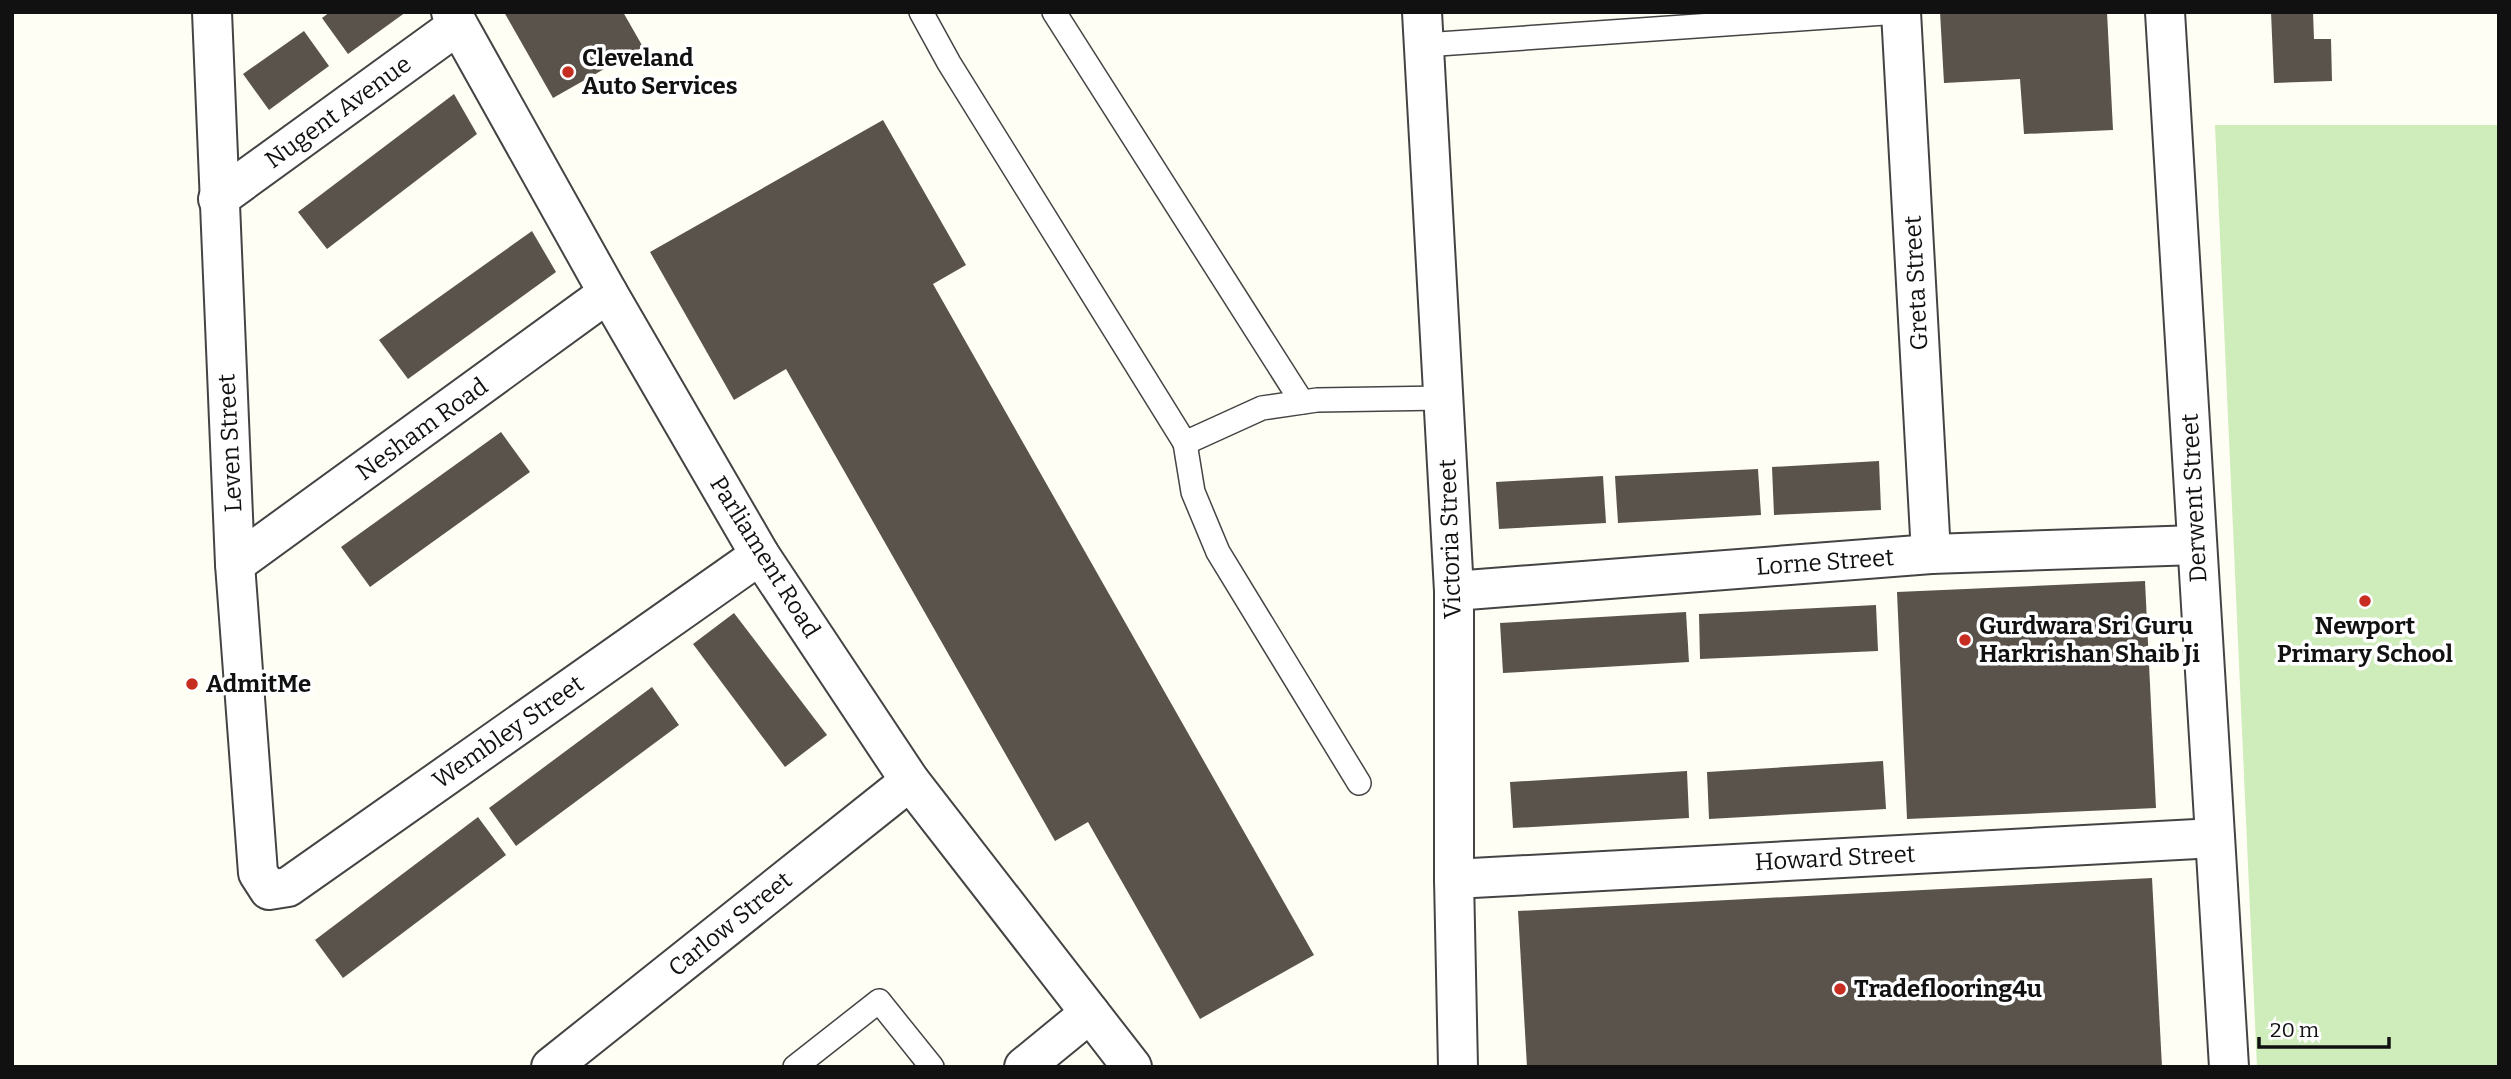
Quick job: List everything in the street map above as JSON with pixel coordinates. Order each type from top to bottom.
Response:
[{"type":"street","name":"Leven Street","points":[[212,12],[218,199],[236,564],[258,873]]},
{"type":"street","name":"Greta Street","points":[[1900,12],[1931,554]]},
{"type":"street","name":"Derwent Street","points":[[2165,12],[2229,1067]]},
{"type":"street","name":"Nugent Avenue","points":[[218,199],[455,18]]},
{"type":"street","name":"Parliament Road","points":[[455,18],[608,293],[761,555],[910,781],[1132,1067]]},
{"type":"street","name":"Victoria Street","points":[[1423,28],[1454,591],[1454,879],[1458,1067]]},
{"type":"street","name":"Nesham Road","points":[[236,564],[608,293]]},
{"type":"street","name":"Lorne Street","points":[[1454,591],[1931,554],[2197,545]]},
{"type":"street","name":"Wembley Street","points":[[258,873],[270,890],[288,887],[761,555]]},
{"type":"street","name":"Carlow Street","points":[[551,1067],[910,781]]},
{"type":"street","name":"Howard Street","points":[[1454,879],[2216,838]]},
{"type":"street","points":[[1024,1067],[1090,1013]]},
{"type":"lane","points":[[921,12],[949,63],[1185,443],[1194,492],[1218,552],[1359,783]]},
{"type":"lane","points":[[1054,12],[1302,402]]},
{"type":"lane","points":[[1423,28],[1900,12]]},
{"type":"lane","points":[[1185,443],[1262,408],[1317,400],[1443,398]]},
{"type":"lane","points":[[795,1067],[879,1001],[932,1067]]},
{"type":"green space","name":"Newport Primary School","points":[[2215,125],[2499,125],[2499,1067],[2257,1067]]},
{"type":"building","points":[[330,12],[406,12],[348,54],[322,18]]},
{"type":"building","name":"Cleveland Auto Services","points":[[504,12],[623,12],[643,47],[553,98]]},
{"type":"building","points":[[1940,12],[2107,12],[2113,130],[2024,134],[2020,79],[1944,83]]},
{"type":"building","points":[[2271,12],[2313,12],[2314,39],[2331,39],[2332,81],[2274,83]]},
{"type":"building","points":[[304,31],[329,66],[269,110],[243,74]]},
{"type":"building","points":[[454,94],[477,134],[327,249],[298,212]]},
{"type":"building","points":[[883,120],[966,265],[933,284],[1314,955],[1200,1019],[1088,822],[1055,841],[786,369],[734,400],[650,252]]},
{"type":"building","points":[[532,231],[556,272],[408,379],[379,340]]},
{"type":"building","points":[[501,432],[530,472],[370,587],[341,547]]},
{"type":"building","points":[[1879,461],[1881,510],[1774,515],[1772,467]]},
{"type":"building","points":[[1758,469],[1761,515],[1618,523],[1615,476]]},
{"type":"building","points":[[1603,476],[1606,523],[1499,529],[1496,482]]},
{"type":"building","points":[[2145,581],[2156,808],[1907,819],[1897,592]]},
{"type":"building","points":[[1876,605],[1878,651],[1700,659],[1699,614]]},
{"type":"building","points":[[1686,612],[1689,662],[1503,673],[1500,623]]},
{"type":"building","points":[[734,613],[827,735],[785,767],[693,644]]},
{"type":"building","points":[[652,687],[679,725],[516,846],[489,808]]},
{"type":"building","points":[[1883,761],[1886,809],[1709,819],[1707,772]]},
{"type":"building","points":[[1687,771],[1689,818],[1513,828],[1510,782]]},
{"type":"building","points":[[478,817],[506,855],[343,978],[315,940]]},
{"type":"building","name":"Tradeflooring4u","points":[[2152,878],[2162,1067],[1527,1067],[1518,911]]},
{"type":"place","name":"Cleveland Auto Services","points":[[568,72]]},
{"type":"place","name":"Newport Primary School","points":[[2365,601]]},
{"type":"place","name":"Gurdwara Sri Guru Harkrishan Shaib Ji","points":[[1965,640]]},
{"type":"place","name":"AdmitMe","points":[[192,684]]},
{"type":"place","name":"Tradeflooring4u","points":[[1840,989]]}]
